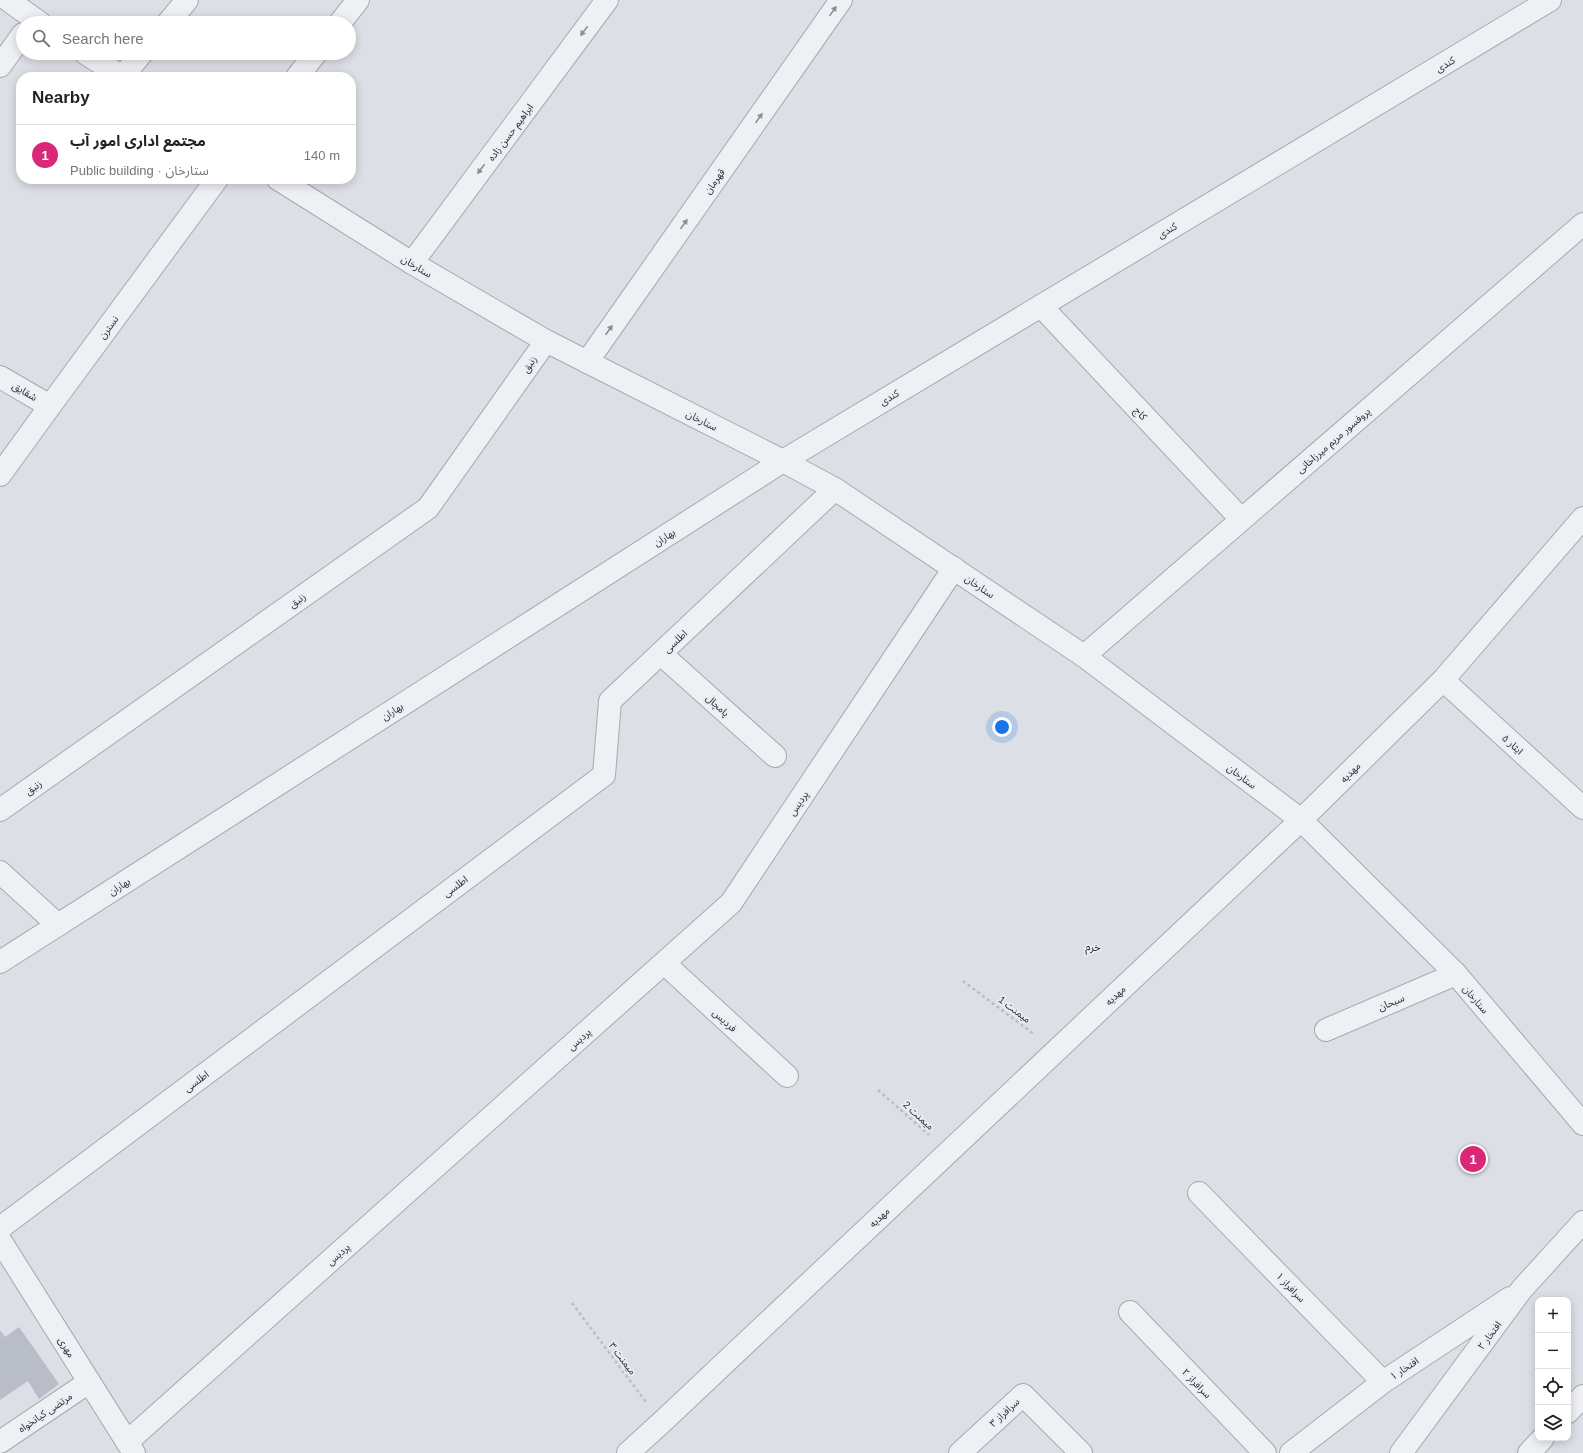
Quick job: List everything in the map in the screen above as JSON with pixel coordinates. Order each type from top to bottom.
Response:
[{"type":"street","points":[[8,0],[23,16]]},
{"type":"street","points":[[174,16],[187,0]]},
{"type":"street","points":[[345,16],[358,0]]},
{"type":"street","name":"ابراهیم حسن زاده","points":[[412,263],[607,0]]},
{"type":"street","name":"قهرمان","points":[[587,362],[841,0]]},
{"type":"street","name":"کندی","points":[[783,461],[1550,0]]},
{"type":"street","points":[[0,66],[16,46]]},
{"type":"street","points":[[96,60],[114,72]]},
{"type":"street","points":[[126,72],[136,60]]},
{"type":"street","points":[[301,72],[310,60]]},
{"type":"street","name":"نسترن","points":[[0,475],[213,184]]},
{"type":"street","name":"ستارخان","points":[[286,184],[412,263],[546,341],[783,461],[835,489],[1084,656],[1302,820],[1456,974],[1583,1124]]},
{"type":"street","name":"پروفسور مریم میرزاخانی","points":[[1084,656],[1583,224]]},
{"type":"street","name":"کاج","points":[[1041,306],[1241,520]]},
{"type":"street","name":"زنبق","points":[[0,810],[428,508],[546,341]]},
{"type":"street","name":"شقایق","points":[[0,377],[50,406]]},
{"type":"street","name":"بهاران","points":[[0,962],[783,461]]},
{"type":"street","name":"اطلسی","points":[[0,1228],[604,775],[610,701],[662,654],[835,489]]},
{"type":"street","name":"مهدیه","points":[[628,1453],[1302,820],[1443,680],[1583,518]]},
{"type":"street","name":"پردیس","points":[[131,1448],[731,903],[954,568]]},
{"type":"street","name":"پامچال","points":[[662,654],[776,756]]},
{"type":"street","name":"ایثار ۵","points":[[1443,680],[1583,808]]},
{"type":"street","points":[[0,872],[58,925]]},
{"type":"street","name":"فردیس","points":[[664,963],[787,1076]]},
{"type":"street","name":"سبحان","points":[[1326,1030],[1456,974]]},
{"type":"street","name":"سرافراز ۱","points":[[1199,1193],[1383,1382]]},
{"type":"street","name":"افتخار ۲","points":[[1401,1453],[1522,1290],[1583,1222]]},
{"type":"street","name":"مهری","points":[[0,1240],[131,1448]]},
{"type":"street","name":"افتخار ۱","points":[[1292,1453],[1383,1382],[1522,1290]]},
{"type":"street","name":"سرافراز ۲","points":[[1130,1312],[1265,1453]]},
{"type":"street","name":"مرتضی کیانخواه","points":[[0,1442],[90,1382]]},
{"type":"street","name":"سرافراز ۳","points":[[960,1453],[1023,1395],[1081,1453]]},
{"type":"street","points":[[1571,1409],[1583,1396]]},
{"type":"street","points":[[1529,1453],[1540,1441]]},
{"type":"path","name":"میمنت 1","points":[[963,980],[1056,1051]]},
{"type":"path","name":"میمنت 2","points":[[878,1090],[948,1152]]},
{"type":"path","name":"میمنت ۳","points":[[572,1303],[661,1423]]},
{"type":"building","points":[[19,1327],[59,1384],[39,1399],[28,1381],[0,1400],[0,1332],[1,1331],[5,1337]]},
{"type":"place","name":"مجتمع اداری امور آب","points":[[1473,1159]]},
{"type":"district","name":"خرم","points":[[1093,947]]}]
